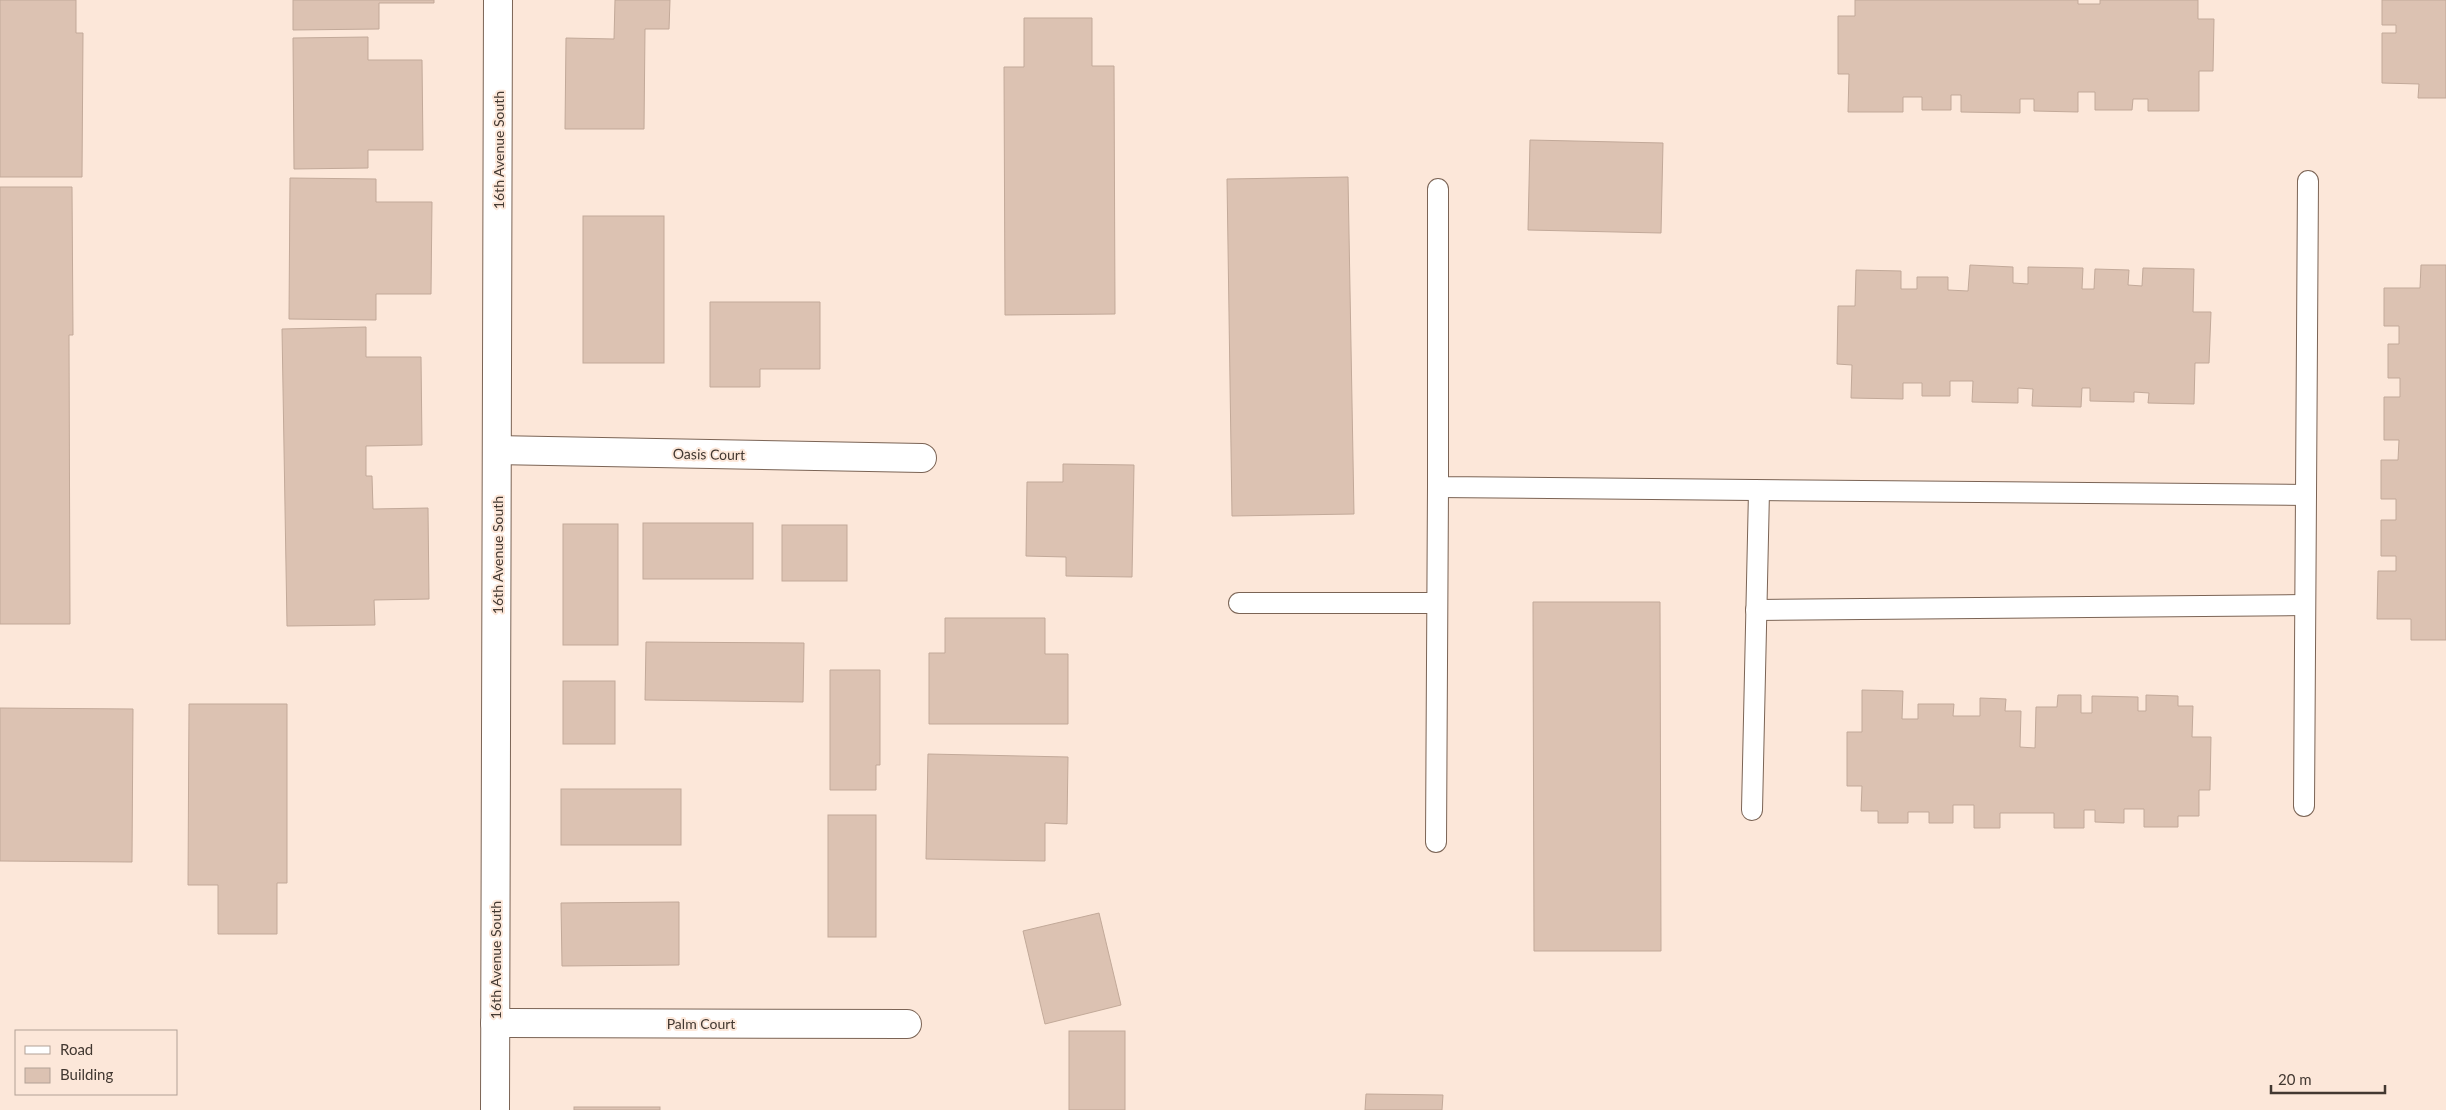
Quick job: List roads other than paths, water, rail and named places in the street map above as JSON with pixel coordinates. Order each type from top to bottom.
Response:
[{"type":"street","name":"16th Avenue South","points":[[495,1110],[498,0]]},
{"type":"street","name":"Oasis Court","points":[[497,450],[922,458]]},
{"type":"street","name":"Palm Court","points":[[495,1023],[907,1024]]},
{"type":"lane","points":[[2304,806],[2308,181]]},
{"type":"lane","points":[[1436,842],[1438,189]]},
{"type":"lane","points":[[1438,488],[2306,495]]},
{"type":"lane","points":[[1752,810],[1759,491]]},
{"type":"lane","points":[[1239,604],[1438,603]]},
{"type":"lane","points":[[1756,610],[2305,605]]}]
